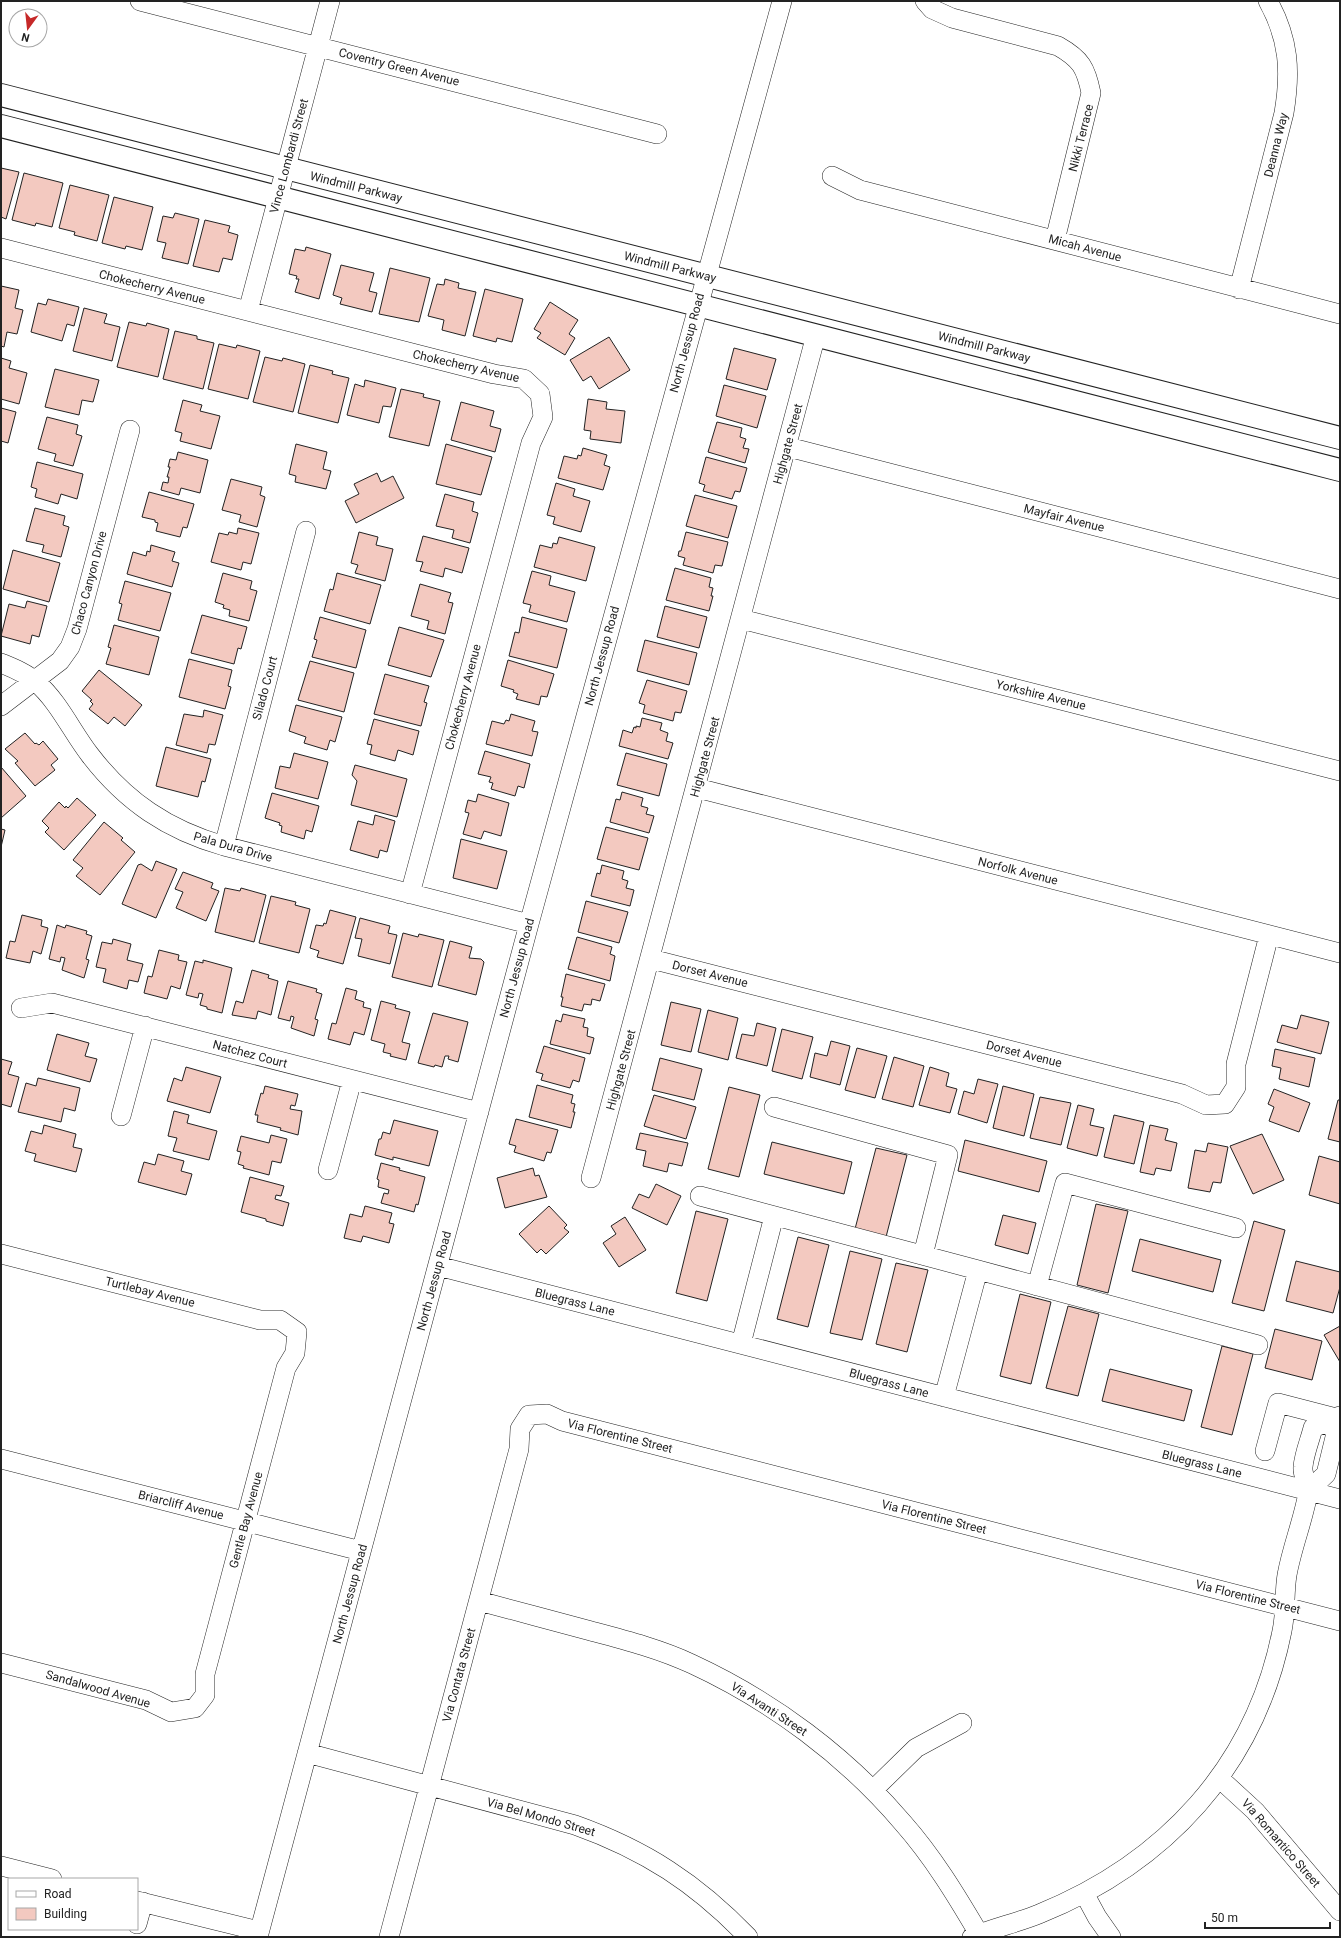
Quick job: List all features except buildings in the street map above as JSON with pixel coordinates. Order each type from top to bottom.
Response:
[{"type":"main road","name":"Windmill Parkway","points":[[1,94],[1340,438]]},
{"type":"main road","points":[[1,126],[1340,470]]},
{"type":"street","name":"Coventry Green Avenue","points":[[140,1],[657,134]]},
{"type":"street","name":"Vince Lombardi Street","points":[[248,311],[330,1]]},
{"type":"street","name":"North Jessup Road","points":[[259,1934],[529,924],[697,305],[782,1]]},
{"type":"street","name":"Nikki Terrace","points":[[925,1],[932,9],[952,18],[1058,46],[1073,54],[1087,73],[1091,93],[1055,240]]},
{"type":"street","name":"Deanna Way","points":[[1239,289],[1284,113],[1289,85],[1288,61],[1283,34],[1268,1]]},
{"type":"street","name":"Micah Avenue","points":[[832,176],[860,190],[1340,314]]},
{"type":"street","name":"Chokecherry Avenue","points":[[1,248],[494,374],[524,379],[540,394],[543,417],[531,443],[410,894]]},
{"type":"street","name":"Highgate Street","points":[[591,1178],[697,788],[788,447],[816,335]]},
{"type":"street","name":"Chaco Canyon Drive","points":[[1,706],[60,661],[70,647],[77,629],[130,430]]},
{"type":"street","name":"Mayfair Avenue","points":[[788,447],[1340,589]]},
{"type":"street","name":"Silado Court","points":[[224,846],[306,531]]},
{"type":"street","name":"Yorkshire Avenue","points":[[742,619],[1340,771]]},
{"type":"street","name":"Pala Dura Drive","points":[[1,663],[17,670],[35,681],[49,696],[90,756],[131,798],[172,827],[196,838],[224,846],[529,924]]},
{"type":"street","name":"Norfolk Avenue","points":[[697,788],[1340,953]]},
{"type":"street","name":"Dorset Avenue","points":[[651,959],[1182,1094],[1206,1105],[1225,1104],[1236,1088],[1236,1064],[1270,935]]},
{"type":"street","name":"Natchez Court","points":[[21,1008],[52,1003],[479,1112]]},
{"type":"street","points":[[121,1116],[145,1026]]},
{"type":"street","points":[[328,1170],[352,1080]]},
{"type":"street","points":[[774,1107],[948,1155],[923,1255]]},
{"type":"street","points":[[1037,1286],[1065,1183],[1236,1228]]},
{"type":"street","points":[[700,1196],[1258,1345]]},
{"type":"street","points":[[741,1344],[774,1216]]},
{"type":"street","name":"Turtlebay Avenue","points":[[1,1254],[260,1320],[280,1320],[297,1332]]},
{"type":"street","name":"Bluegrass Lane","points":[[438,1266],[1340,1499]]},
{"type":"street","points":[[944,1397],[978,1270]]},
{"type":"street","name":"Gentle Bay Avenue","points":[[195,1708],[205,1695],[205,1674],[286,1368],[296,1353],[297,1332]]},
{"type":"street","points":[[975,1936],[1039,1914],[1084,1893],[1123,1871],[1160,1842],[1191,1812],[1219,1778],[1235,1755],[1246,1735],[1258,1707],[1277,1652],[1286,1607],[1287,1576],[1308,1491],[1326,1474],[1336,1434],[1335,1418],[1278,1403],[1266,1451]]},
{"type":"street","name":"Via Florentine Street","points":[[528,1415],[547,1414],[562,1421],[1340,1621]]},
{"type":"street","name":"Via Contata Street","points":[[388,1937],[519,1449],[520,1429],[528,1415]]},
{"type":"street","name":"Briarcliff Avenue","points":[[1,1459],[361,1551]]},
{"type":"street","name":"Via Avanti Street","points":[[479,1601],[641,1644],[691,1664],[740,1688],[782,1715],[816,1740],[873,1790],[903,1823],[928,1853],[956,1895],[975,1936]]},
{"type":"street","name":"Sandalwood Avenue","points":[[1,1663],[146,1700],[171,1712],[195,1708]]},
{"type":"street","points":[[873,1790],[916,1748],[962,1723]]},
{"type":"street","name":"Via Bel Mondo Street","points":[[307,1753],[575,1825],[634,1849],[666,1867],[699,1892],[726,1914],[748,1937]]},
{"type":"street","name":"Via Romantico Street","points":[[1219,1778],[1255,1811],[1340,1911]]},
{"type":"street","points":[[1,1866],[48,1878]]},
{"type":"street","points":[[1084,1893],[1111,1937]]},
{"type":"street","points":[[138,1916],[140,1901],[259,1934]]}]
